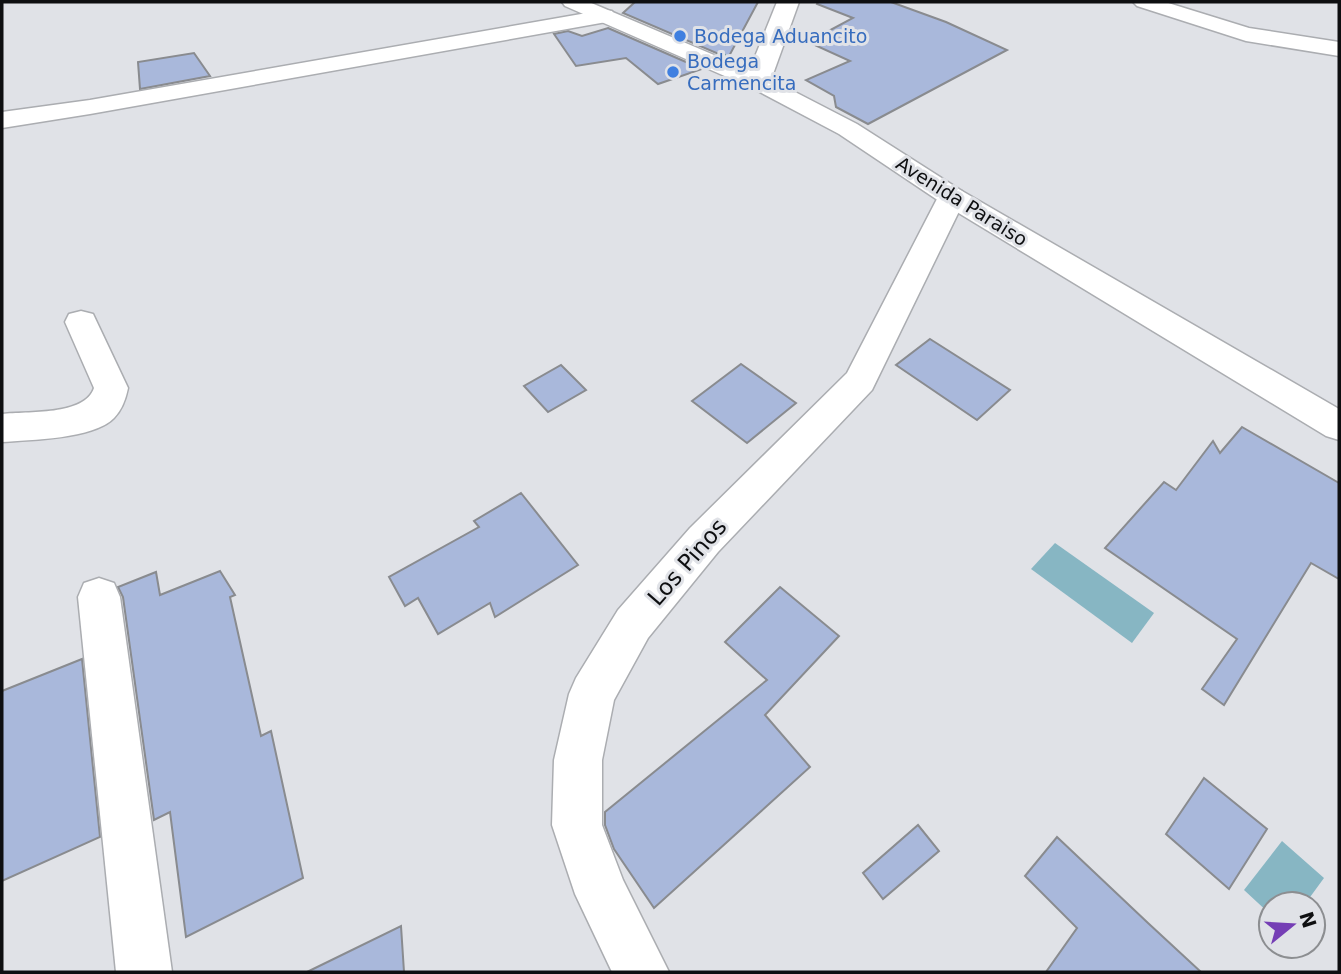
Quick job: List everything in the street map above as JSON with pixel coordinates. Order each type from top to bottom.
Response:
[{"type":"street","name":"Avenida Paraiso","points":[[572,2],[760,83],[848,129],[952,197],[1339,426]]},
{"type":"street","points":[[760,83],[767,54],[788,2]]},
{"type":"street","points":[[1144,2],[1246,34],[1339,49]]},
{"type":"street","points":[[2,120],[604,16]]},
{"type":"street","name":"Los Pinos","points":[[640,972],[602,894],[577,825],[578,760],[592,694],[633,624],[704,540],[860,381],[952,197]]},
{"type":"street","points":[[2,428],[84,417],[98,411],[107,402],[111,388],[80,321]]},
{"type":"street","points":[[99,597],[144,972]]},
{"type":"water","points":[[1055,543],[1154,613],[1132,643],[1031,569]]},
{"type":"water","points":[[1282,841],[1324,878],[1315,890],[1257,890],[1257,902],[1244,890]]},
{"type":"building","points":[[635,2],[758,2],[728,58],[623,13]]},
{"type":"building","points":[[891,2],[946,22],[1007,50],[868,124],[836,107],[834,96],[806,80],[850,61],[808,42],[853,18],[817,4]]},
{"type":"building","points":[[608,28],[702,69],[658,84],[626,58],[576,66],[554,34],[568,31],[582,36]]},
{"type":"building","points":[[194,53],[210,76],[140,89],[138,62]]},
{"type":"building","points":[[930,339],[1010,390],[977,420],[896,365]]},
{"type":"building","points":[[741,364],[796,403],[747,443],[692,401]]},
{"type":"building","points":[[561,365],[586,390],[548,412],[524,386]]},
{"type":"building","points":[[1242,427],[1339,483],[1339,579],[1311,563],[1224,705],[1202,689],[1237,639],[1105,548],[1164,482],[1176,490],[1213,441],[1220,453]]},
{"type":"building","points":[[521,493],[578,565],[495,617],[490,603],[438,634],[418,598],[405,606],[389,577],[479,527],[474,521]]},
{"type":"building","points":[[220,571],[235,595],[230,597],[261,736],[271,731],[303,878],[186,937],[170,812],[154,820],[123,597],[118,587],[156,572],[160,595]]},
{"type":"building","points":[[780,587],[839,636],[765,715],[810,767],[654,908],[614,849],[605,825],[605,812],[767,680],[725,642]]},
{"type":"building","points":[[82,659],[100,837],[2,881],[2,691]]},
{"type":"building","points":[[1204,778],[1267,829],[1229,889],[1166,834]]},
{"type":"building","points":[[918,825],[939,851],[883,899],[863,873]]},
{"type":"building","points":[[1057,837],[1201,972],[1046,972],[1077,928],[1025,876]]},
{"type":"building","points":[[401,926],[404,972],[307,972]]},
{"type":"place","name":"Bodega Aduancito","points":[[680,36]]},
{"type":"place","name":"Bodega Carmencita","points":[[673,72]]}]
